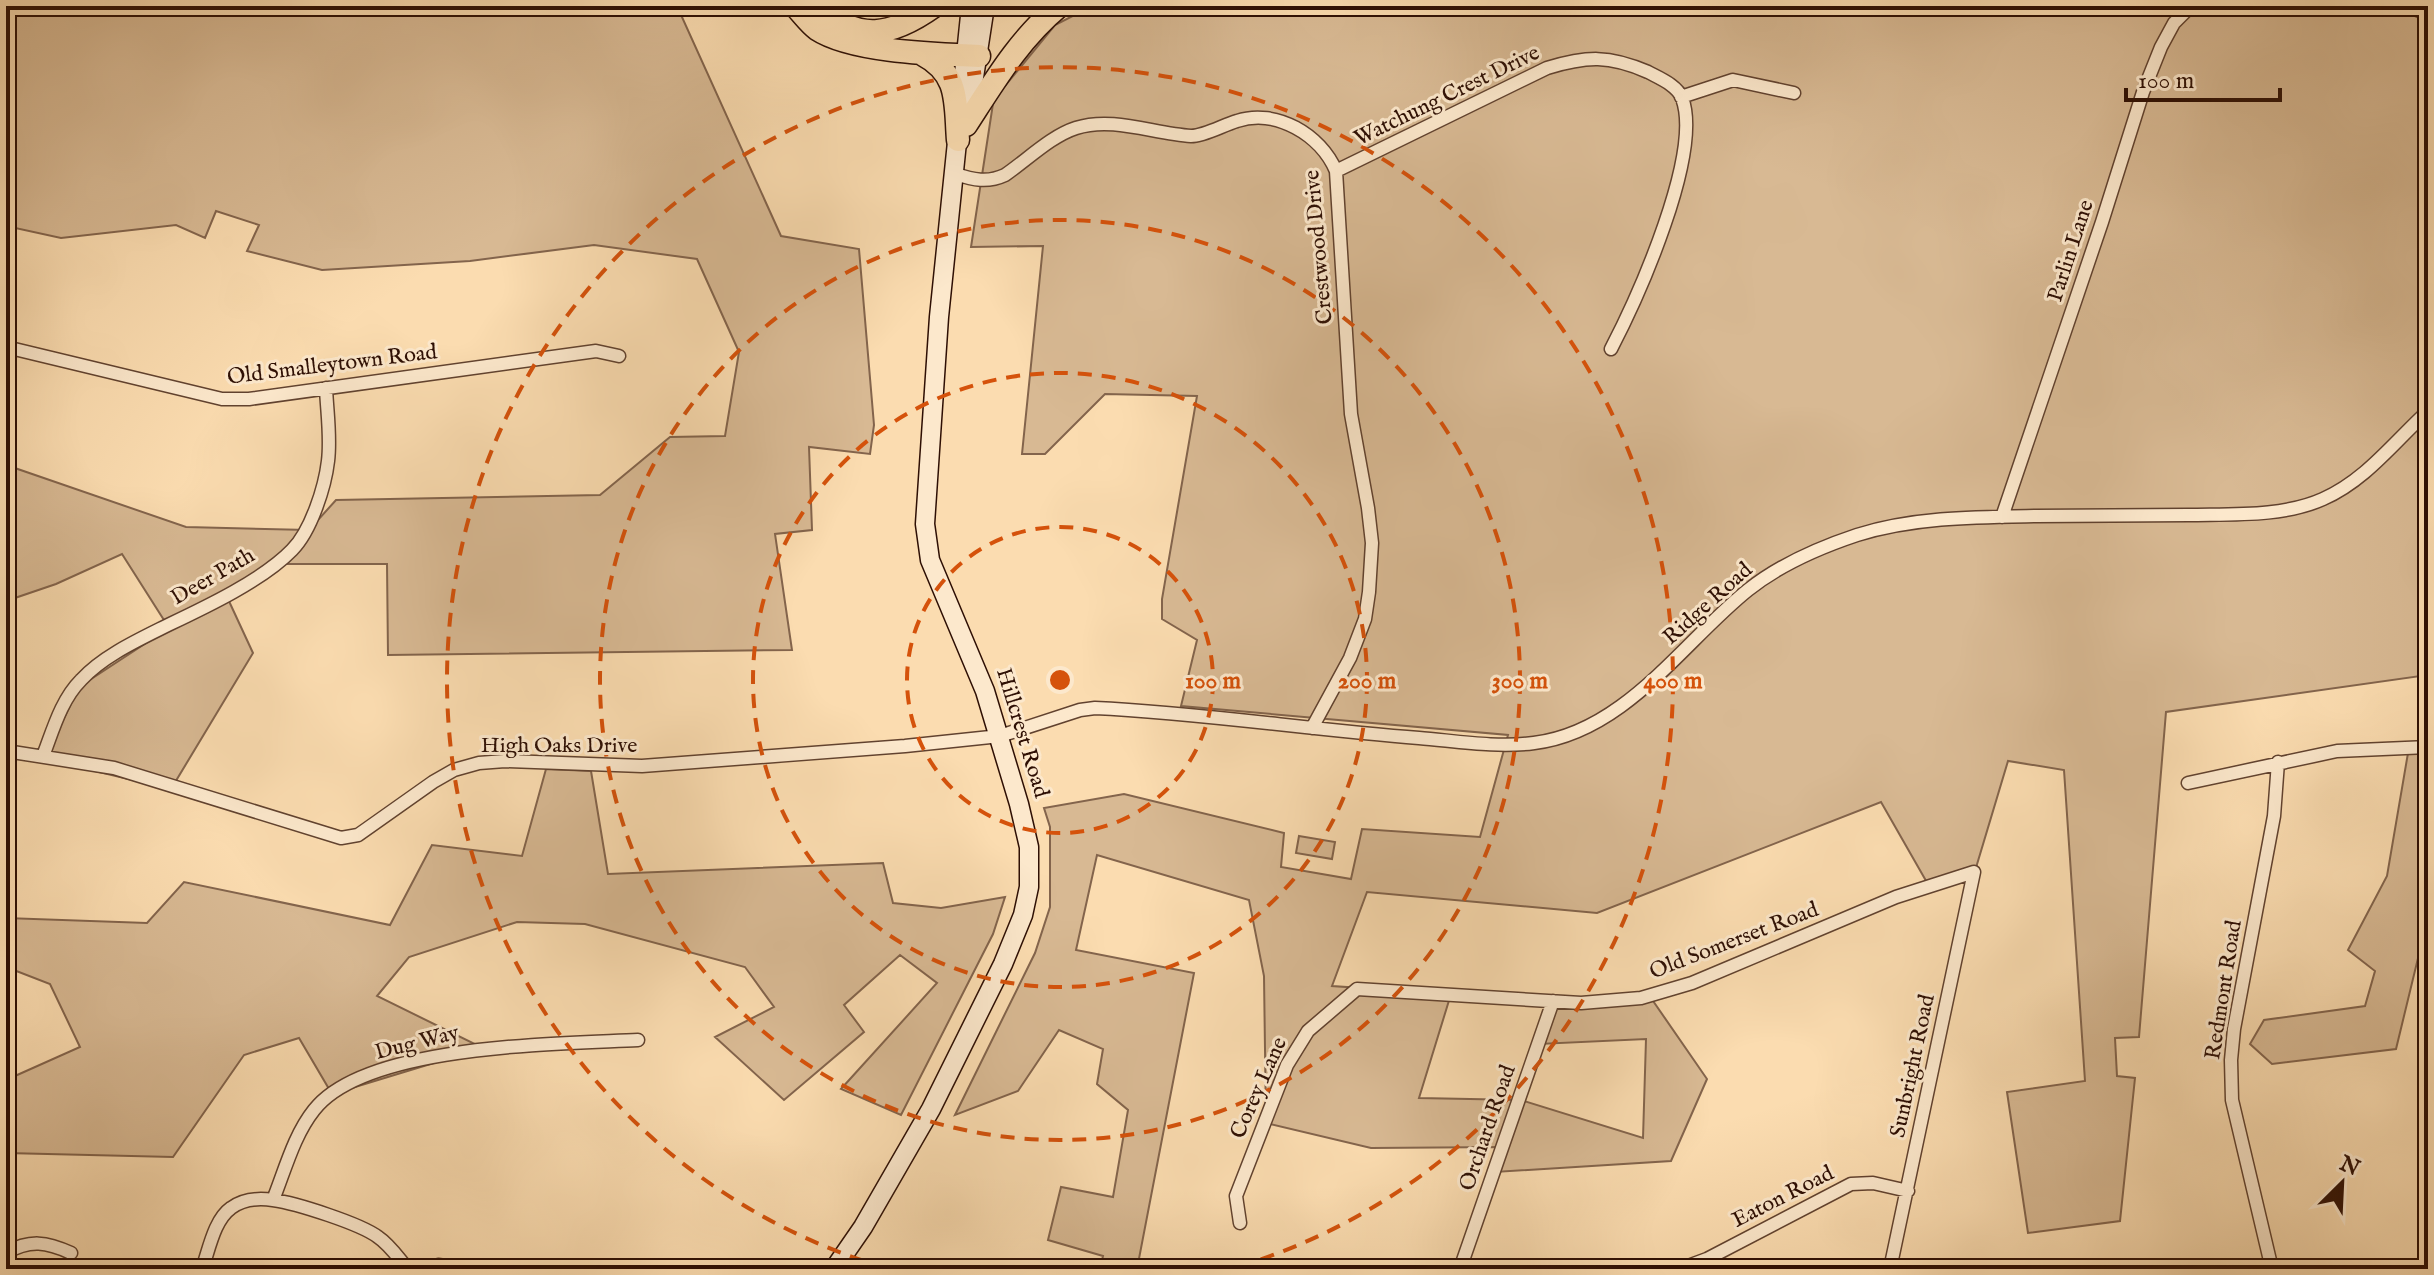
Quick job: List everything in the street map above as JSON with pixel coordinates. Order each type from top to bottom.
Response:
[{"type":"highway","points":[[795,6],[816,28],[857,44],[972,56]]},
{"type":"highway","points":[[818,6],[849,28],[880,32],[905,25],[934,6]]},
{"type":"highway","points":[[962,132],[1011,57],[1030,33],[1059,6]]},
{"type":"highway","points":[[917,52],[935,61],[954,85],[962,132]]},
{"type":"main road","name":"Hillcrest Road","points":[[971,6],[972,56]]},
{"type":"main road","name":"Hillcrest Road","points":[[834,1269],[863,1227],[931,1109],[1003,964],[1023,915],[1029,887],[1029,847],[1000,736],[965,637],[930,560],[925,524],[939,317],[972,56],[985,6]]},
{"type":"street","name":"Parlin Lane","points":[[2002,517],[2143,92],[2174,23],[2191,6]]},
{"type":"street","points":[[2406,6],[2428,14]]},
{"type":"street","name":"Watchung Crest Drive","points":[[1336,171],[1547,68],[1575,60],[1613,59],[1626,62],[1663,80],[1681,97]]},
{"type":"street","points":[[1611,349],[1627,317],[1680,175],[1687,137],[1681,97],[1733,80],[1794,93]]},
{"type":"street","name":"Crestwood Drive","points":[[956,174],[971,179],[996,179],[1064,133],[1085,125],[1108,124],[1194,136],[1241,119],[1270,118],[1303,131],[1331,158],[1336,171],[1351,414],[1372,543],[1365,619],[1350,658],[1312,728]]},
{"type":"street","name":"Old Smalleytown Road","points":[[6,347],[222,399],[249,399],[596,351],[619,356]]},
{"type":"street","name":"Deer Path","points":[[43,756],[65,702],[81,680],[110,657],[206,607],[268,570],[292,550],[318,501],[326,478],[329,457],[326,388]]},
{"type":"street","name":"Ridge Road","points":[[1000,736],[1095,708],[1493,744],[1534,743],[1552,739],[1582,728],[1631,698],[1657,678],[1746,592],[1803,558],[1857,535],[1903,524],[2002,517],[2244,514],[2291,508],[2321,500],[2349,485],[2428,411]]},
{"type":"street","name":"High Oaks Drive","points":[[6,751],[114,768],[341,838],[358,835],[446,774],[479,763],[505,761],[642,766],[1000,736]]},
{"type":"street","points":[[2188,783],[2337,751],[2428,747]]},
{"type":"street","name":"Redmont Road","points":[[2272,1269],[2232,1100],[2231,1060],[2234,1029],[2274,816],[2278,762]]},
{"type":"street","name":"Old Somerset Road","points":[[1357,989],[1613,1002],[1692,983],[1896,897],[1974,872]]},
{"type":"street","name":"Sunbright Road","points":[[1890,1269],[1974,872]]},
{"type":"street","name":"Corey Lane","points":[[1240,1223],[1236,1196],[1287,1065],[1308,1031],[1357,989]]},
{"type":"street","name":"Orchard Road","points":[[1460,1269],[1553,1001]]},
{"type":"street","name":"Dug Way","points":[[273,1200],[299,1134],[315,1108],[323,1099],[353,1082],[392,1066],[456,1052],[638,1040]]},
{"type":"street","name":"Eaton Road","points":[[1680,1269],[1707,1259],[1851,1184],[1873,1183],[1908,1191]]},
{"type":"street","points":[[202,1269],[217,1229],[228,1210],[251,1199],[273,1200],[311,1210],[370,1232],[380,1238],[408,1269]]},
{"type":"street","points":[[6,1253],[24,1245],[45,1242],[71,1253]]},
{"type":"street","points":[[426,1269],[438,1265],[470,1269]]},
{"type":"shaded area","points":[[6,6],[677,6],[781,236],[859,249],[874,425],[870,454],[809,447],[812,530],[775,534],[792,650],[388,655],[387,564],[282,564],[228,599],[253,653],[171,789],[44,759],[79,687],[169,628],[122,554],[56,584],[6,601],[6,465],[186,527],[309,530],[336,500],[600,495],[670,437],[725,436],[739,352],[697,259],[594,245],[470,261],[322,270],[247,251],[259,225],[216,211],[205,238],[176,225],[61,238],[6,226]]},
{"type":"shaded area","points":[[1092,6],[2428,6],[2428,675],[2166,712],[2139,1037],[2115,1038],[2117,1076],[2135,1078],[2120,1221],[2028,1233],[2007,1092],[2085,1081],[2064,770],[2008,761],[1975,871],[1929,886],[1881,802],[1597,913],[1367,892],[1332,986],[1451,994],[1419,1098],[1521,1100],[1643,1138],[1646,1039],[1539,1044],[1557,1005],[1651,998],[1707,1079],[1671,1161],[1495,1172],[1504,1147],[1371,1148],[1266,1123],[1264,976],[1249,900],[1097,855],[1076,950],[1194,973],[1137,1269],[1100,1269],[1103,1256],[1048,1240],[1061,1187],[1113,1197],[1128,1110],[1097,1084],[1103,1049],[1059,1030],[1018,1091],[955,1115],[1035,953],[1050,907],[1050,827],[1044,808],[1124,794],[1284,833],[1281,867],[1351,879],[1362,829],[1480,837],[1508,735],[1181,706],[1197,640],[1162,619],[1162,599],[1197,396],[1105,394],[1045,454],[1022,454],[1043,246],[971,247],[996,84],[1005,86],[1055,25]]},
{"type":"shaded area","points":[[2408,753],[2428,753],[2428,917],[2396,1049],[2272,1064],[2250,1044],[2264,1020],[2365,1006],[2375,971],[2348,950],[2387,876]]},
{"type":"shaded area","points":[[546,769],[591,771],[608,874],[883,863],[893,903],[941,908],[1005,897],[993,934],[901,1115],[841,1089],[937,983],[900,955],[844,1005],[864,1032],[784,1100],[715,1037],[774,1007],[745,967],[585,924],[517,922],[409,957],[377,996],[483,1048],[332,1094],[299,1038],[244,1055],[173,1157],[6,1153],[6,1080],[80,1047],[50,984],[6,967],[6,918],[147,923],[184,882],[390,925],[432,845],[522,856]]},
{"type":"shaded area","points":[[1299,836],[1335,842],[1332,859],[1296,853]]}]
